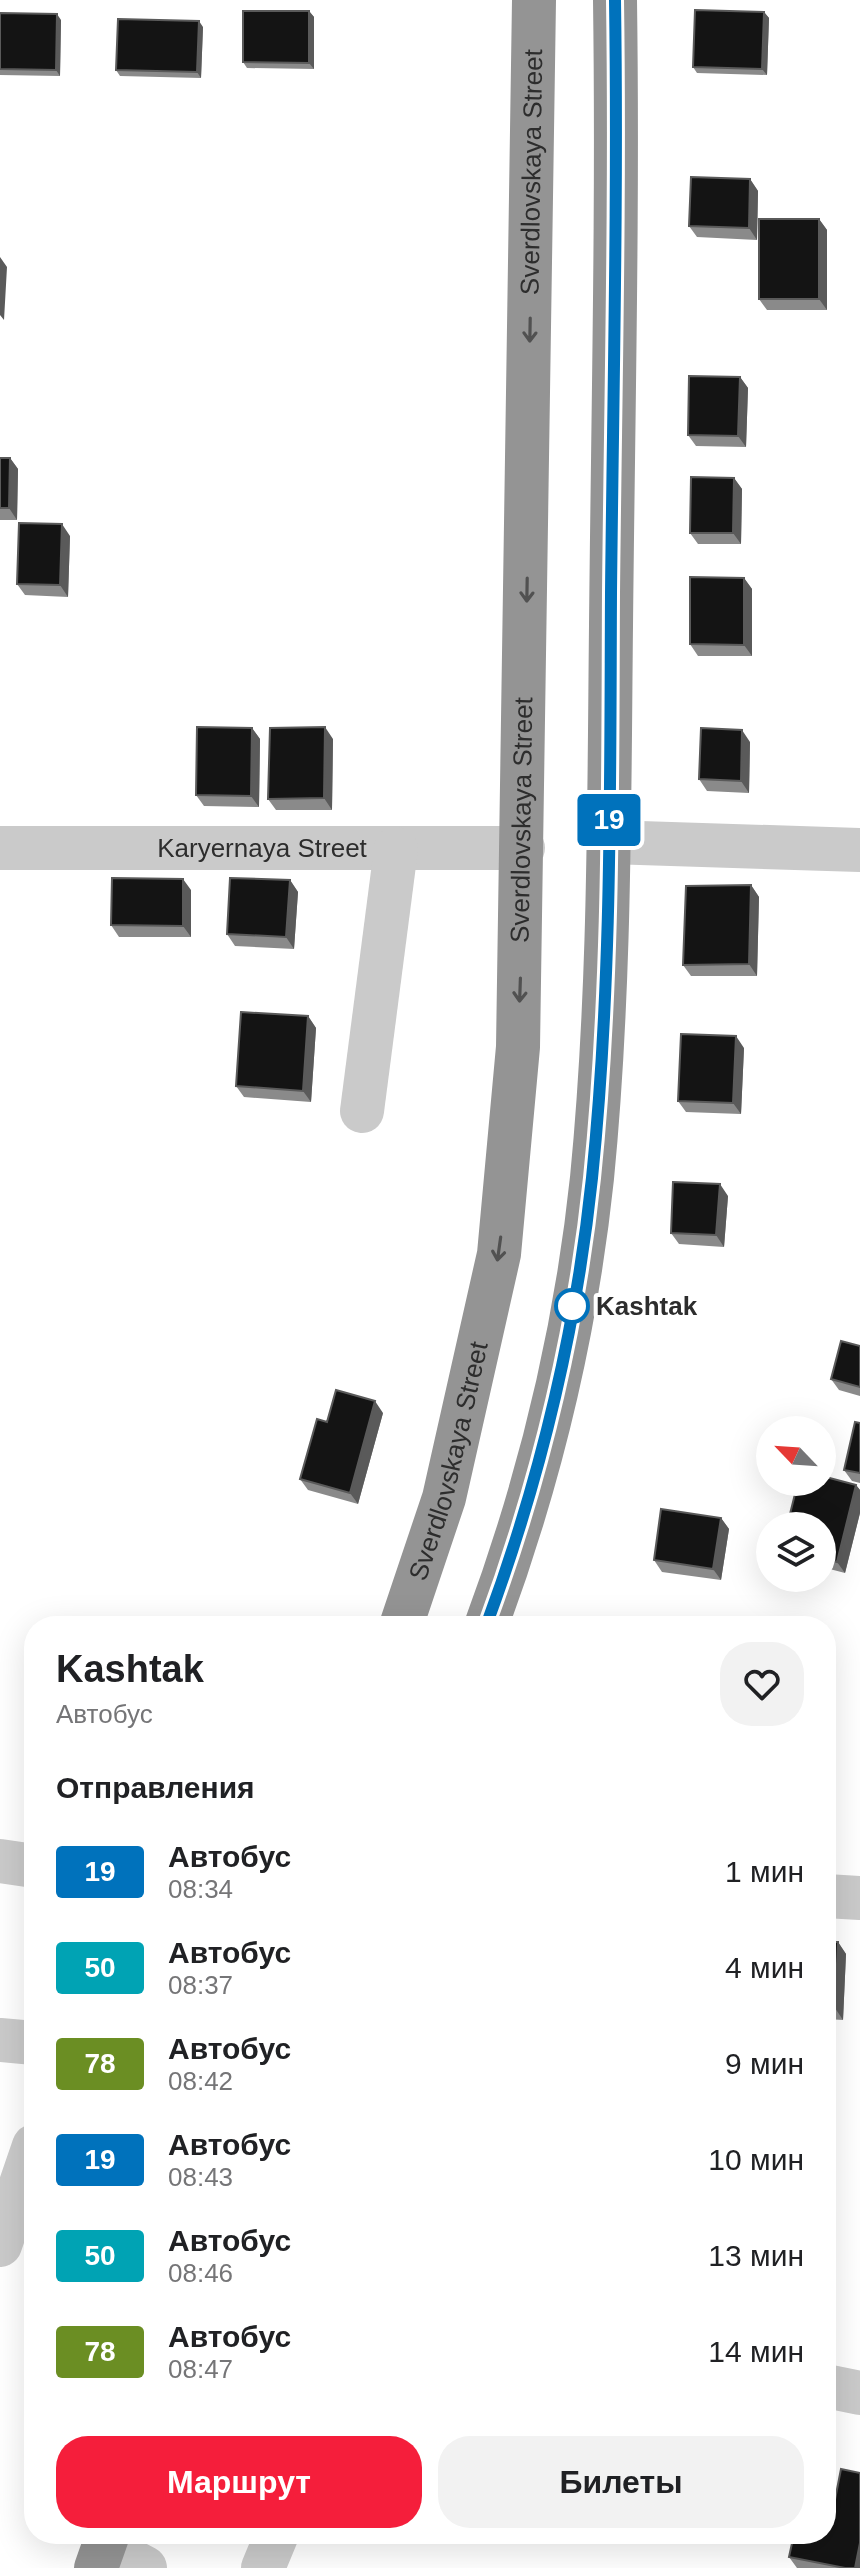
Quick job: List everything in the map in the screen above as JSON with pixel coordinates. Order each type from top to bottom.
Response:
[{"type":"highway","name":"Sverdlovskaya Street","points":[[404,1616],[444,1498],[499,1254],[518,1047],[534,0]]},
{"type":"highway","points":[[490,1616],[514,1550],[568,1331],[592,1181],[602,1049],[609,842],[615,0]]},
{"type":"street","points":[[609,842],[860,850]]},
{"type":"street","name":"Karyernaya Street","points":[[0,848],[523,848]]},
{"type":"street","points":[[362,1111],[396,849]]},
{"type":"street","points":[[0,1861],[24,1865]]},
{"type":"street","points":[[836,1897],[860,1898]]},
{"type":"street","points":[[0,2040],[24,2042]]},
{"type":"street","points":[[0,2245],[24,2175]]},
{"type":"street","points":[[836,2388],[860,2393]]},
{"type":"street","points":[[263,2568],[273,2544]]},
{"type":"street","points":[[103,2549],[145,2568]]},
{"type":"building","points":[[695,10],[764,12],[762,69],[693,67]]},
{"type":"building","points":[[243,11],[309,11],[309,63],[243,62]]},
{"type":"building","points":[[0,13],[57,14],[56,70],[0,69]]},
{"type":"building","points":[[118,19],[199,21],[197,72],[116,70]]},
{"type":"building","points":[[691,177],[750,179],[749,228],[689,226]]},
{"type":"building","points":[[759,219],[819,219],[819,299],[759,299]]},
{"type":"building","points":[[689,376],[740,377],[738,436],[688,435]]},
{"type":"building","points":[[0,458],[10,458],[9,508],[0,508]]},
{"type":"building","points":[[691,477],[734,478],[733,533],[690,533]]},
{"type":"building","points":[[19,523],[62,524],[60,585],[17,584]]},
{"type":"building","points":[[690,577],[744,578],[744,645],[690,644]]},
{"type":"building","points":[[197,727],[252,728],[251,796],[196,795]]},
{"type":"building","points":[[325,727],[324,798],[268,799],[270,728]]},
{"type":"building","points":[[701,728],[742,730],[741,781],[699,779]]},
{"type":"building","points":[[112,878],[183,879],[183,926],[111,925]]},
{"type":"building","points":[[230,878],[290,880],[286,937],[227,934]]},
{"type":"building","points":[[751,885],[749,964],[683,965],[686,886]]},
{"type":"building","points":[[241,1012],[308,1016],[303,1091],[236,1086]]},
{"type":"building","points":[[681,1034],[736,1036],[733,1103],[678,1101]]},
{"type":"building","points":[[673,1182],[720,1184],[716,1235],[671,1233]]},
{"type":"building","points":[[841,1341],[860,1346],[860,1387],[831,1379]]},
{"type":"building","points":[[336,1390],[375,1401],[350,1493],[300,1479],[317,1419],[327,1422]]},
{"type":"building","points":[[855,1422],[860,1423],[860,1473],[844,1470]]},
{"type":"building","points":[[836,1480],[856,1485],[837,1562],[836,1512],[790,1512],[794,1496],[836,1496]]},
{"type":"building","points":[[661,1509],[721,1518],[713,1569],[654,1560]]},
{"type":"building","points":[[836,1942],[838,1942],[836,1986]]},
{"type":"building","points":[[841,2469],[860,2473],[860,2543],[855,2568],[789,2557],[792,2544],[836,2544],[836,2494]]},
{"type":"bus line","name":"19","points":[[490,1616],[514,1550],[563,1361],[592,1181],[602,1049],[609,842],[615,0]]},
{"type":"place","name":"Kashtak","points":[[572,1306]]}]
